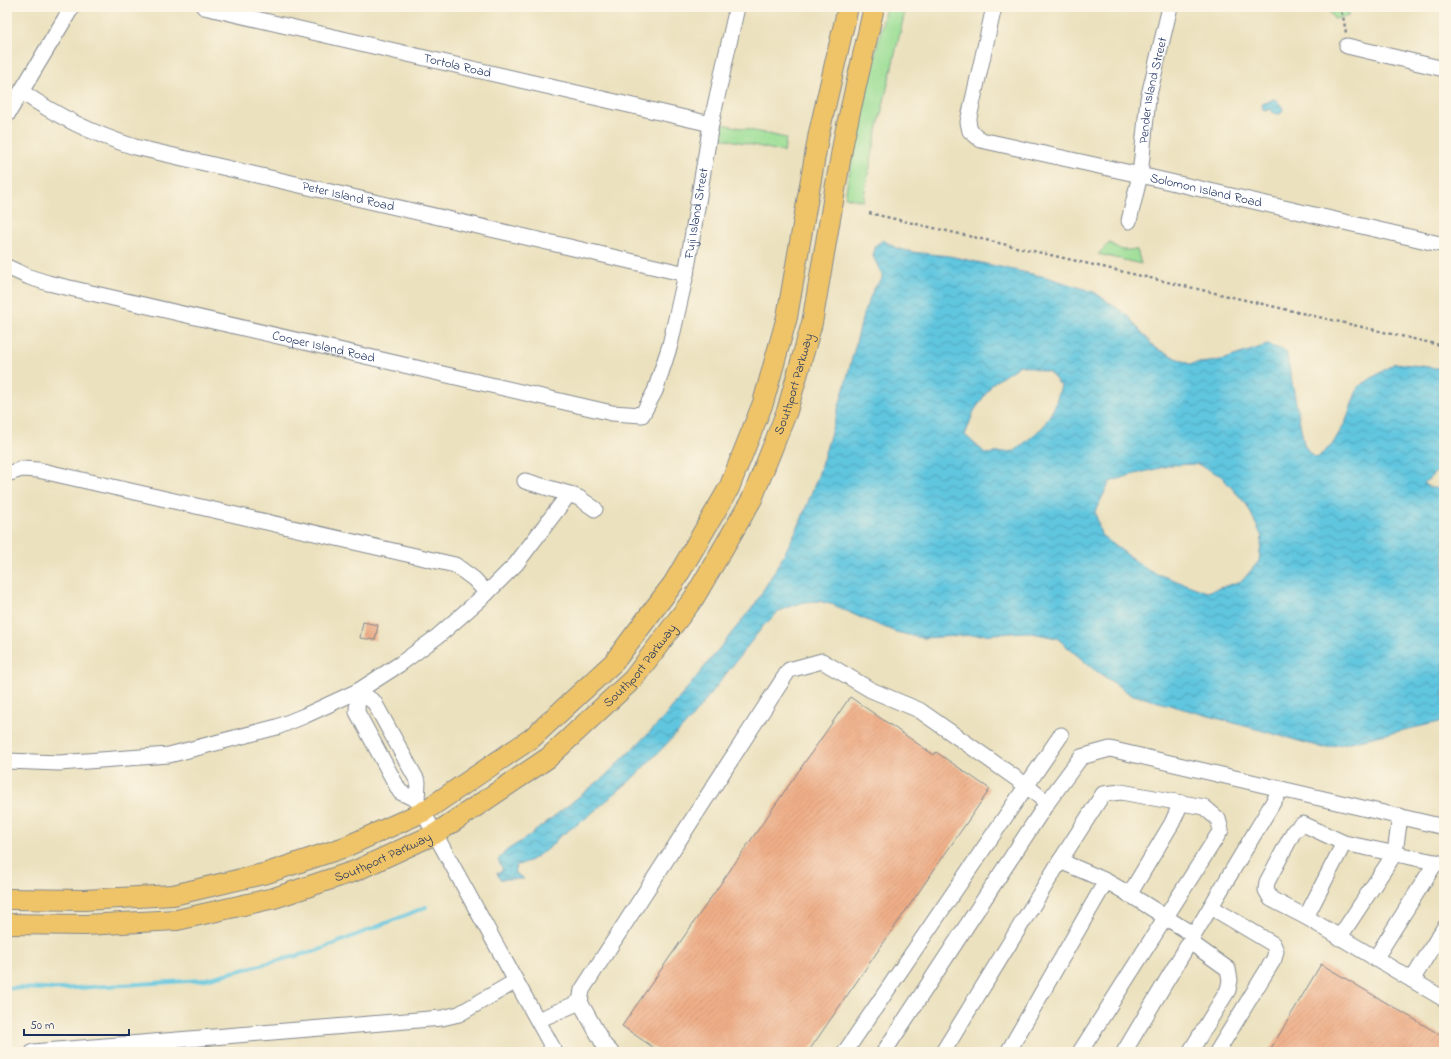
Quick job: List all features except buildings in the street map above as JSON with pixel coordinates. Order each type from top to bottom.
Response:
[{"type":"main road","name":"Southport Parkway","points":[[7,899],[84,900],[173,895],[274,871],[345,847],[420,806],[532,738],[614,662],[673,584],[729,488],[763,403],[787,317],[819,133],[848,7]]},
{"type":"main road","name":"Southport Parkway","points":[[7,924],[85,925],[177,920],[274,898],[355,870],[435,834],[548,758],[632,679],[694,598],[752,500],[787,411],[812,323],[844,138],[874,7]]},
{"type":"street","points":[[7,115],[72,7]]},
{"type":"street","name":"Tortola Road","points":[[206,7],[711,124]]},
{"type":"street","name":"Fuji Island Street","points":[[642,415],[655,391],[670,345],[686,274],[711,124],[737,7]]},
{"type":"street","name":"Solomon Island Road","points":[[994,7],[968,122],[970,131],[981,140],[1444,244]]},
{"type":"street","name":"Pender Island Street","points":[[1129,221],[1140,175],[1148,99],[1170,7]]},
{"type":"street","points":[[1347,46],[1444,69]]},
{"type":"street","name":"Peter Island Road","points":[[22,92],[41,105],[82,128],[108,139],[135,147],[686,274]]},
{"type":"street","name":"Cooper Island Road","points":[[7,267],[35,279],[71,288],[612,413],[642,415]]},
{"type":"street","points":[[7,474],[22,469],[38,470],[455,565],[474,578],[487,593]]},
{"type":"street","points":[[525,481],[569,494],[579,498],[595,508]]},
{"type":"street","points":[[7,761],[59,763],[169,755],[277,727],[358,691],[400,664],[438,636],[487,593],[516,564],[569,494]]},
{"type":"street","points":[[611,1052],[604,1045],[580,1002],[582,990],[789,670],[822,661],[871,690],[919,710],[1027,786],[1047,802]]},
{"type":"street","points":[[358,691],[357,712],[400,792],[420,806]]},
{"type":"street","points":[[358,691],[374,702],[418,782],[420,806],[555,1052]]},
{"type":"street","points":[[844,1052],[1062,735]]},
{"type":"street","points":[[884,1052],[1047,802],[1081,757],[1110,749],[1444,827]]},
{"type":"street","points":[[1124,1052],[1281,789]]},
{"type":"street","points":[[944,1052],[1060,861],[1103,794],[1121,792],[1204,807],[1218,819],[1221,830],[1080,1052]]},
{"type":"street","points":[[1129,895],[1172,823],[1181,803]]},
{"type":"street","points":[[1340,938],[1395,853],[1400,816]]},
{"type":"street","points":[[1375,959],[1440,863],[1344,843],[1303,824],[1294,830],[1267,882],[1266,890],[1271,899],[1444,999]]},
{"type":"street","points":[[1306,918],[1344,843]]},
{"type":"street","points":[[1060,861],[1106,881],[1165,918],[1192,938],[1228,969],[1230,980],[1228,990],[1190,1052]]},
{"type":"street","points":[[1008,1052],[1106,881]]},
{"type":"street","points":[[1210,907],[1273,944],[1276,951],[1274,959],[1217,1052]]},
{"type":"street","points":[[1412,980],[1444,928]]},
{"type":"street","points":[[33,1052],[442,1018],[459,1014],[516,981]]},
{"type":"street","points":[[538,1020],[580,1002]]},
{"type":"path","points":[[1338,7],[1343,16],[1347,46]]},
{"type":"path","points":[[869,213],[1444,346]]},
{"type":"green space","points":[[886,7],[906,7],[877,131],[863,201],[845,197],[852,156]]},
{"type":"green space","points":[[1327,7],[1346,7],[1349,16],[1334,19]]},
{"type":"green space","points":[[723,124],[786,138],[784,152],[721,138]]},
{"type":"green space","points":[[1109,243],[1122,250],[1137,250],[1141,264],[1098,254]]},
{"type":"water","points":[[1273,99],[1276,100],[1283,108],[1280,114],[1273,113],[1271,109],[1265,111],[1262,108],[1263,102],[1266,103]]},
{"type":"water","points":[[883,240],[896,248],[912,252],[949,256],[1046,277],[1094,292],[1127,315],[1155,348],[1189,364],[1219,361],[1267,345],[1286,351],[1304,444],[1310,454],[1317,458],[1332,445],[1346,421],[1358,387],[1395,363],[1444,369],[1444,465],[1424,483],[1429,487],[1444,489],[1444,721],[1324,748],[1130,694],[1092,668],[1057,638],[1027,632],[922,638],[896,632],[834,605],[819,601],[804,602],[786,608],[777,613],[764,625],[690,720],[632,779],[586,818],[559,837],[550,847],[531,860],[516,866],[514,872],[524,879],[500,879],[497,873],[503,870],[498,860],[506,851],[529,836],[604,777],[662,720],[755,604],[780,562],[800,523],[818,476],[844,389],[864,312],[874,288],[882,279],[882,275],[873,256],[876,245]],"holes":[[[1020,365],[1049,372],[1061,386],[1054,408],[1043,427],[1015,451],[986,454],[965,435],[974,411],[993,383]],[[1198,464],[1221,476],[1247,505],[1262,537],[1259,561],[1242,581],[1207,592],[1149,571],[1101,535],[1095,511],[1110,482],[1172,465]]]},
{"type":"waterway","points":[[7,988],[60,989],[202,980],[319,950],[426,907]]}]
